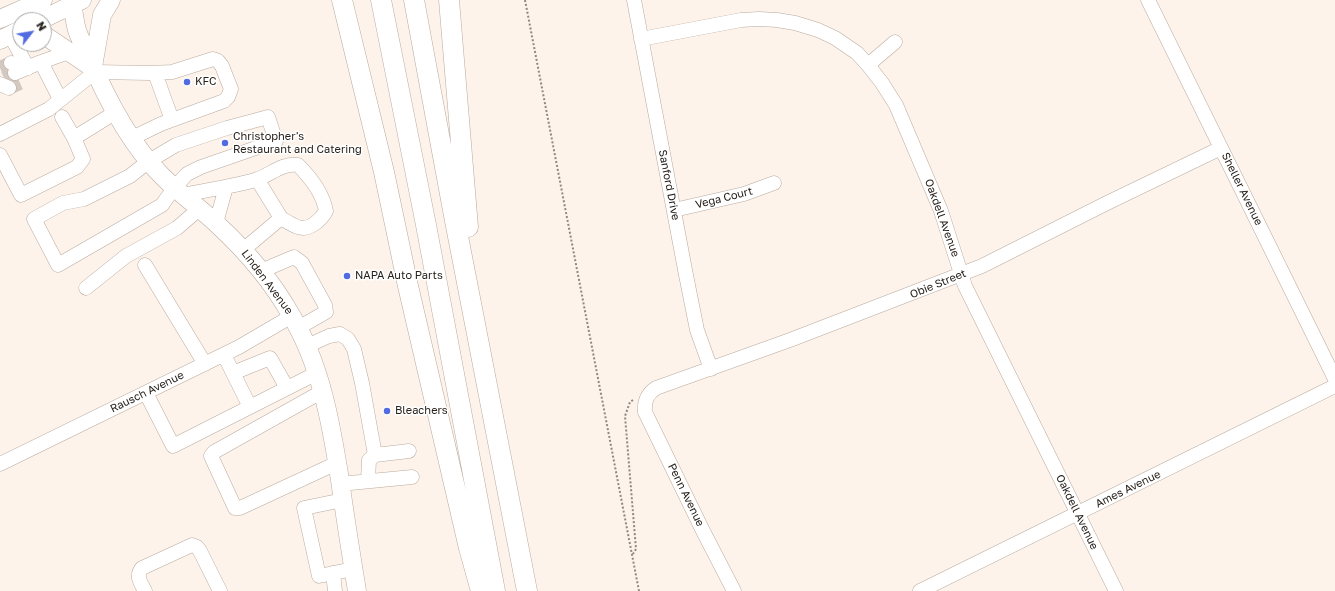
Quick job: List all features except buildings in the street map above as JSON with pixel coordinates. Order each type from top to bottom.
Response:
[{"type":"highway","points":[[342,0],[384,172],[408,286],[469,548],[481,591]]},
{"type":"highway","points":[[381,0],[426,225],[495,591]]},
{"type":"highway","points":[[414,0],[455,221],[527,591]]},
{"type":"highway","points":[[449,0],[465,197],[491,408]]},
{"type":"main road","points":[[4,17],[24,0]]},
{"type":"main road","points":[[4,17],[43,0]]},
{"type":"main road","points":[[52,40],[94,70],[102,15],[111,0]]},
{"type":"main road","points":[[52,14],[75,2]]},
{"type":"main road","name":"Linden Avenue","points":[[75,2],[77,29],[94,70],[116,112],[132,138],[149,161],[178,191],[216,223],[243,250],[261,271],[277,292],[307,346],[323,391],[331,424],[356,591]]},
{"type":"street","name":"Sanford Drive","points":[[634,0],[697,330],[711,369]]},
{"type":"street","name":"Sheller Avenue","points":[[1148,0],[1335,379]]},
{"type":"street","name":"Oakdell Avenue","points":[[641,39],[741,20],[777,20],[795,23],[818,30],[835,38],[857,53],[868,65],[896,105],[940,211],[954,248],[961,274],[988,332],[1116,591]]},
{"type":"street","points":[[868,65],[895,42]]},
{"type":"street","points":[[12,52],[11,77],[41,62],[69,52]]},
{"type":"street","points":[[0,134],[49,109],[94,70],[155,73],[172,72],[213,59],[218,61],[222,66],[231,89],[228,97],[224,101],[172,120],[132,138]]},
{"type":"street","points":[[41,62],[60,99]]},
{"type":"street","points":[[155,73],[172,120]]},
{"type":"street","points":[[74,138],[116,112]]},
{"type":"street","points":[[0,155],[21,195],[77,167],[83,159],[74,138],[62,117]]},
{"type":"street","points":[[268,117],[276,141],[201,167],[187,174],[178,191],[162,205],[58,265],[34,219],[63,203],[84,199],[130,176],[149,161],[176,145],[227,128],[268,117]]},
{"type":"street","name":"Obie Street","points":[[646,398],[656,388],[805,335],[982,266],[1221,148]]},
{"type":"street","points":[[178,191],[226,187],[257,180],[271,171],[291,164],[298,164],[325,205],[326,211],[317,222],[304,228],[299,228],[281,218],[257,180]]},
{"type":"street","name":"Vega Court","points":[[674,210],[744,194],[774,183]]},
{"type":"street","points":[[216,223],[226,187]]},
{"type":"street","points":[[86,288],[126,256],[177,228],[199,209]]},
{"type":"street","points":[[243,250],[281,218]]},
{"type":"street","name":"Rausch Avenue","points":[[0,464],[239,347],[295,322],[326,312],[325,305],[302,263],[294,257],[261,271]]},
{"type":"street","points":[[145,265],[205,364]]},
{"type":"street","points":[[307,346],[329,336],[340,334],[348,339],[354,349],[362,383],[374,455]]},
{"type":"street","points":[[224,355],[250,407]]},
{"type":"street","points":[[233,373],[270,358],[287,388]]},
{"type":"street","points":[[146,393],[173,446],[317,373]]},
{"type":"street","name":"Ames Avenue","points":[[920,591],[1335,386]]},
{"type":"street","points":[[323,391],[214,452],[211,456],[235,508],[240,508],[337,463]]},
{"type":"street","name":"Penn Avenue","points":[[646,398],[645,412],[734,591]]},
{"type":"street","points":[[368,481],[369,460],[374,455],[409,451]]},
{"type":"street","points":[[353,569],[319,576],[304,508],[368,481],[412,477]]},
{"type":"street","points":[[145,591],[138,576],[139,571],[142,568],[192,546],[197,547],[200,551],[220,591]]},
{"type":"street","points":[[333,573],[335,591]]},
{"type":"path","points":[[525,0],[639,591]]},
{"type":"path","points":[[632,555],[636,549],[625,416],[630,402],[639,395],[646,398]]},
{"type":"tunnel","points":[[0,68],[11,63]]},
{"type":"tunnel","points":[[4,78],[15,73]]},
{"type":"tunnel","points":[[9,88],[20,83]]},
{"type":"place","name":"KFC","points":[[187,82]]},
{"type":"place","name":"Christopher's Restaurant and Catering","points":[[225,143]]},
{"type":"place","name":"NAPA Auto Parts","points":[[347,276]]},
{"type":"place","name":"Bleachers","points":[[387,411]]}]
